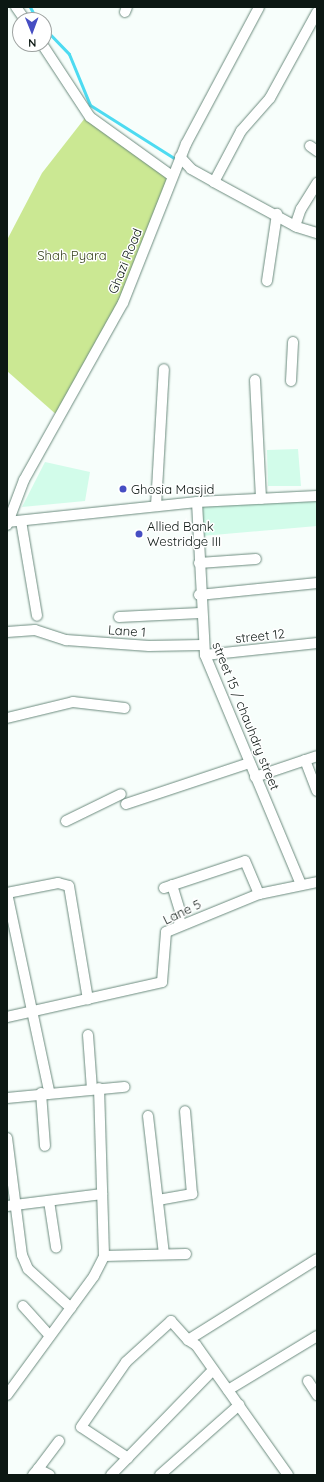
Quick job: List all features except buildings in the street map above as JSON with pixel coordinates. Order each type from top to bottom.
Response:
[{"type":"street","name":"Ghazi Road","points":[[8,523],[24,480],[123,303],[179,160],[259,7]]},
{"type":"street","points":[[214,182],[241,131],[270,98],[317,12]]},
{"type":"street","points":[[47,52],[90,117],[172,176]]},
{"type":"street","points":[[179,160],[191,169],[277,214],[295,226],[317,233]]},
{"type":"street","points":[[295,226],[301,209],[317,183]]},
{"type":"street","points":[[268,281],[277,214]]},
{"type":"street","points":[[291,381],[293,342]]},
{"type":"street","points":[[156,506],[164,369]]},
{"type":"street","points":[[255,380],[261,499]]},
{"type":"street","points":[[8,523],[197,502],[317,496]]},
{"type":"street","name":"street 15 / chauhdry street","points":[[197,502],[199,595],[204,650],[240,732],[249,763],[301,884]]},
{"type":"street","points":[[21,521],[37,616]]},
{"type":"street","points":[[199,563],[256,559]]},
{"type":"street","points":[[199,595],[317,583]]},
{"type":"street","points":[[119,617],[200,613]]},
{"type":"street","name":"Lane 1","points":[[7,632],[35,630],[50,637],[204,650]]},
{"type":"street","name":"street 12","points":[[204,650],[317,643]]},
{"type":"street","points":[[7,718],[73,702],[125,708]]},
{"type":"street","points":[[256,777],[317,756]]},
{"type":"street","points":[[305,760],[317,791]]},
{"type":"street","points":[[126,804],[249,763]]},
{"type":"street","points":[[66,821],[120,794]]},
{"type":"street","points":[[178,926],[180,911],[168,887],[245,861],[259,894]]},
{"type":"street","name":"Lane 5","points":[[7,1017],[162,982],[164,936],[178,926],[259,894],[301,884],[317,882]]},
{"type":"street","points":[[45,1146],[45,1092],[31,1012],[7,893],[58,883],[69,886],[88,999]]},
{"type":"street","points":[[7,1395],[94,1276],[104,1256],[102,1194],[95,1089],[88,1035]]},
{"type":"street","points":[[7,1098],[45,1092],[124,1087]]},
{"type":"street","points":[[158,1200],[192,1194],[185,1110]]},
{"type":"street","points":[[148,1116],[164,1254]]},
{"type":"street","points":[[7,1138],[10,1206],[22,1255],[28,1269],[71,1308]]},
{"type":"street","points":[[10,1206],[102,1194]]},
{"type":"street","points":[[48,1201],[56,1247]]},
{"type":"street","points":[[104,1256],[186,1254]]},
{"type":"street","points":[[188,1340],[317,1259]]},
{"type":"street","points":[[23,1306],[50,1336]]},
{"type":"street","points":[[128,1458],[81,1427],[126,1362],[171,1321],[188,1340],[196,1345],[288,1475]]},
{"type":"street","points":[[228,1390],[317,1336]]},
{"type":"street","points":[[111,1475],[213,1370]]},
{"type":"street","points":[[308,1381],[317,1395]]},
{"type":"street","points":[[160,1475],[239,1405]]},
{"type":"street","points":[[50,1475],[36,1472],[60,1441]]},
{"type":"shaded area","points":[[298,449],[301,486],[268,486],[267,450]]},
{"type":"shaded area","points":[[45,462],[90,472],[85,501],[22,507]]},
{"type":"shaded area","points":[[317,496],[317,526],[202,536],[197,502]]},
{"type":"green space","name":"Shah Pyara","points":[[85,118],[172,176],[123,303],[58,416],[7,371],[7,240],[42,173]]},
{"type":"waterway","points":[[30,7],[33,12]]},
{"type":"waterway","points":[[52,36],[69,54],[90,105],[177,160]]},
{"type":"place","name":"Ghosia Masjid","points":[[123,489]]},
{"type":"place","name":"Allied Bank Westridge III","points":[[139,534]]}]
